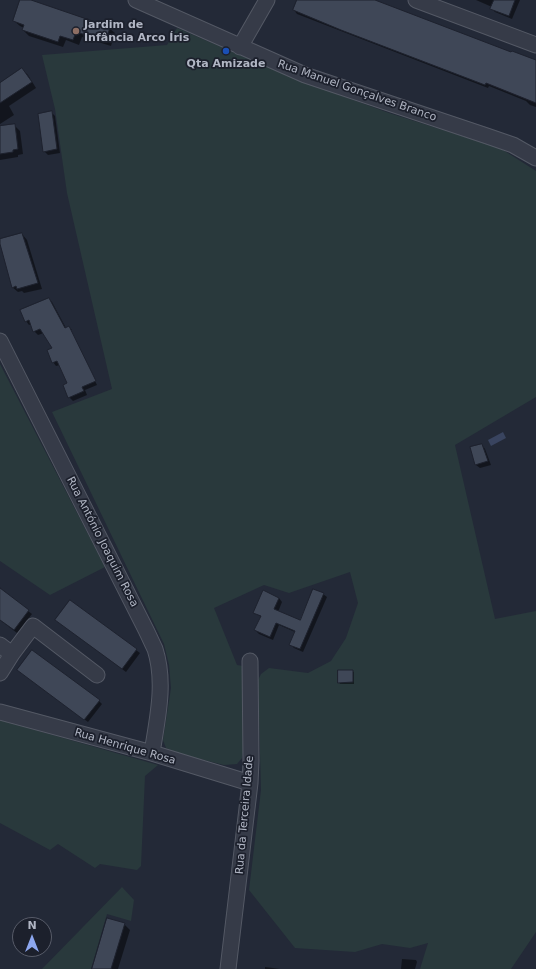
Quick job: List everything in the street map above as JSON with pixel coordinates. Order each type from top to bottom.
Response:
[{"type":"street","name":"Rua Manuel Gonçalves Branco","points":[[136,0],[305,75],[513,145],[536,158]]},
{"type":"street","points":[[240,47],[267,0]]},
{"type":"street","points":[[416,0],[536,45]]},
{"type":"street","name":"Rua António Joaquim Rosa","points":[[0,341],[155,650],[159,670],[160,688],[159,710],[152,753]]},
{"type":"street","points":[[0,673],[6,650],[33,626],[97,675]]},
{"type":"street","name":"Rua da Terceira Idade","points":[[228,969],[250,783],[250,661]]},
{"type":"street","name":"Rua Henrique Rosa","points":[[0,712],[152,753],[250,783]]},
{"type":"shaded area","points":[[177,28],[293,78],[389,113],[500,148],[536,171],[536,397],[455,445],[495,619],[536,611],[536,932],[511,969],[420,969],[428,943],[410,948],[382,944],[355,952],[295,948],[249,890],[261,790],[258,680],[261,674],[269,668],[308,673],[331,661],[346,638],[358,603],[350,572],[289,593],[264,585],[214,608],[237,665],[243,666],[244,747],[242,758],[237,764],[224,765],[180,754],[166,748],[163,740],[171,688],[169,665],[164,644],[52,412],[112,389],[67,193],[55,109],[42,55],[167,45]]},
{"type":"shaded area","points":[[0,364],[105,567],[50,595],[0,561]]},
{"type":"shaded area","points":[[0,720],[158,765],[145,776],[141,866],[137,870],[100,864],[95,868],[58,844],[50,850],[0,823]]},
{"type":"shaded area","points":[[122,887],[134,900],[131,921],[107,914],[91,969],[42,969]]},
{"type":"water","points":[[503,432],[506,438],[491,446],[488,440]]},
{"type":"building","points":[[20,0],[31,0],[110,27],[106,41],[76,32],[73,40],[60,36],[58,42],[22,30],[24,25],[13,21]]},
{"type":"building","points":[[297,0],[375,0],[511,52],[512,51],[536,60],[536,103],[486,83],[485,85],[341,30],[293,10]]},
{"type":"building","points":[[494,0],[515,0],[509,16],[490,9]]},
{"type":"building","points":[[22,68],[32,82],[0,103],[0,83]]},
{"type":"building","points":[[52,111],[57,149],[43,152],[38,114]]},
{"type":"building","points":[[15,124],[18,149],[13,150],[13,152],[0,154],[0,126]]},
{"type":"building","points":[[22,233],[38,283],[17,289],[16,286],[12,288],[0,239]]},
{"type":"building","points":[[49,298],[65,328],[69,326],[96,381],[82,387],[84,391],[68,398],[63,385],[67,383],[57,361],[52,363],[47,350],[52,348],[40,329],[33,332],[29,320],[25,322],[20,310]]},
{"type":"building","points":[[482,444],[488,461],[475,465],[470,447]]},
{"type":"building","points":[[0,588],[29,610],[14,630],[0,620]]},
{"type":"building","points":[[313,589],[324,593],[300,649],[289,645],[295,631],[276,623],[270,637],[254,630],[261,616],[253,613],[263,590],[279,598],[274,609],[300,620]]},
{"type":"building","points":[[70,600],[137,649],[122,669],[55,620]]},
{"type":"building","points":[[32,650],[100,700],[84,720],[17,670]]},
{"type":"building","points":[[338,670],[353,670],[353,682],[338,683]]},
{"type":"building","points":[[107,918],[125,923],[111,969],[92,969]]},
{"type":"place","name":"Jardim de Infância Arco Íris","points":[[76,31]]},
{"type":"place","name":"Qta Amizade","points":[[226,51]]}]
